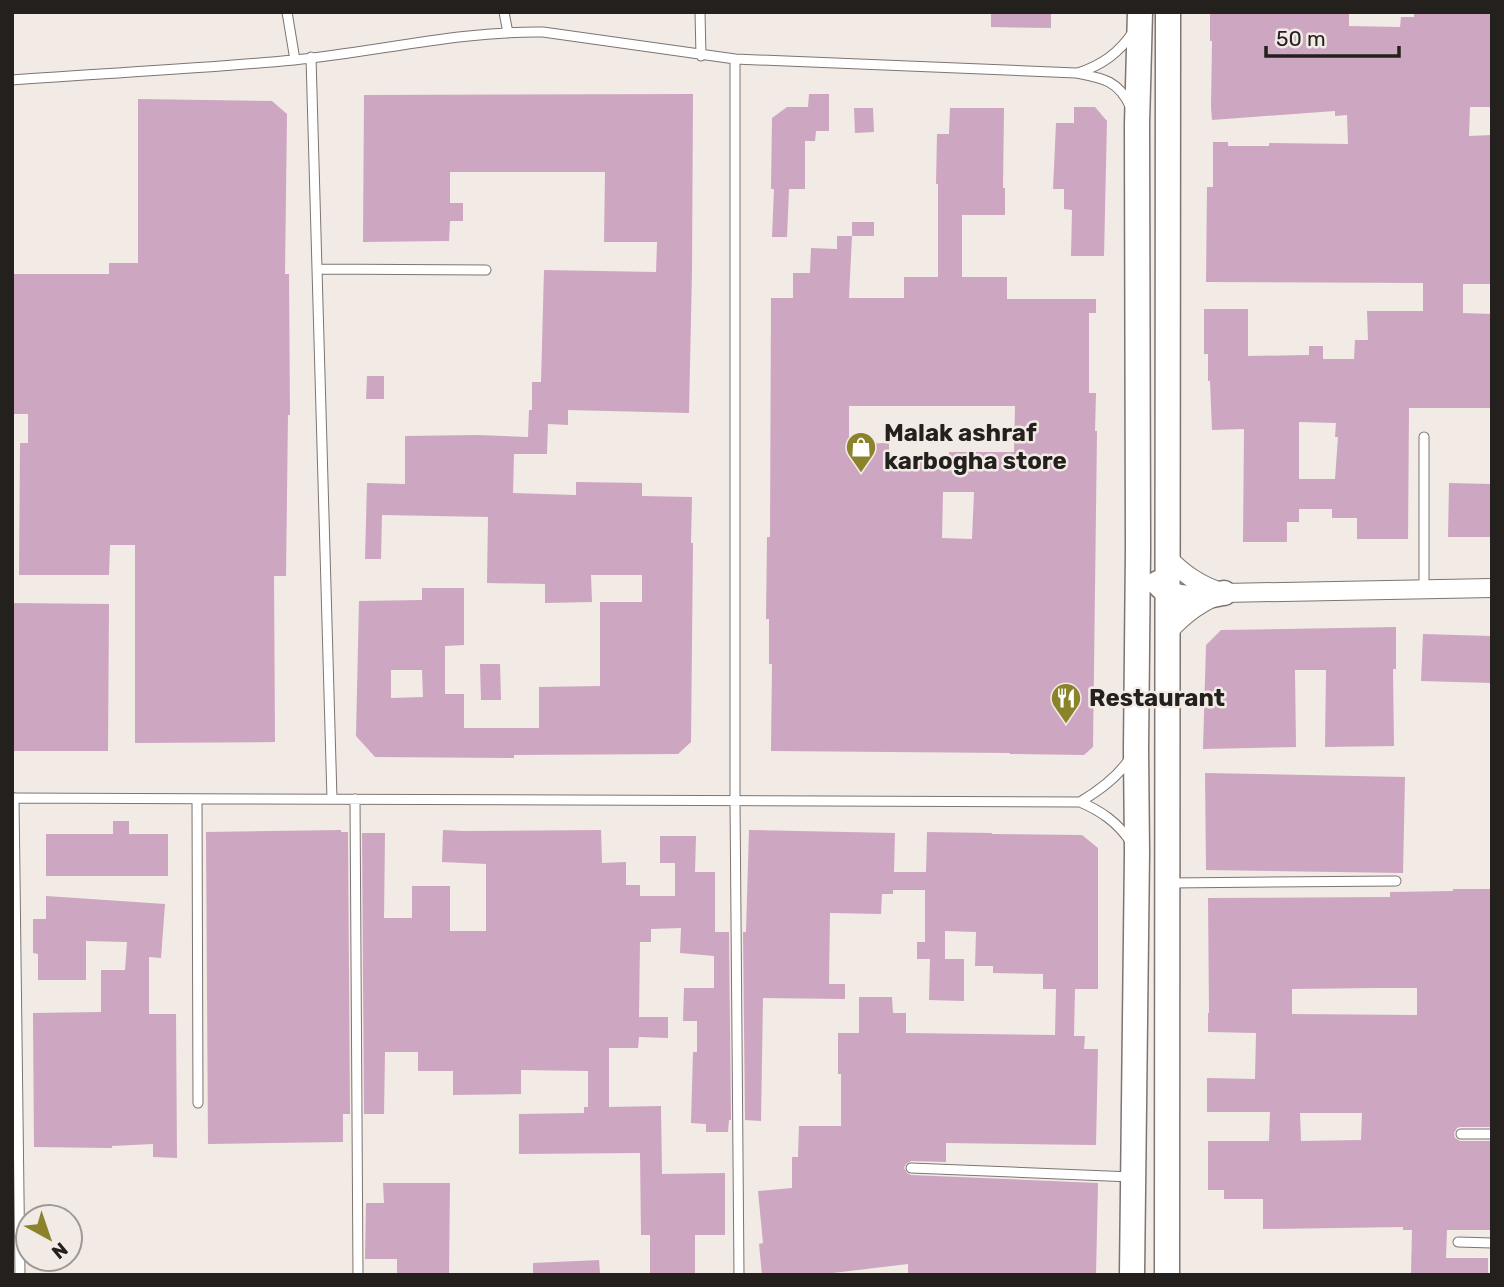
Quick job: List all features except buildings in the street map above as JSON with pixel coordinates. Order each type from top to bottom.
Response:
[{"type":"main road","points":[[1167,1275],[1168,12]]},
{"type":"main road","points":[[1132,1275],[1137,852],[1137,124],[1140,15]]},
{"type":"main road","points":[[1138,550],[1155,579],[1168,594],[1189,598],[1224,593]]},
{"type":"street","points":[[1168,558],[1199,584],[1224,593],[1492,588]]},
{"type":"street","points":[[1169,631],[1199,604],[1224,593]]},
{"type":"lane","points":[[287,12],[295,60]]},
{"type":"lane","points":[[504,12],[508,33]]},
{"type":"lane","points":[[700,12],[701,56]]},
{"type":"lane","points":[[1076,73],[1107,60],[1121,48],[1140,15]]},
{"type":"lane","points":[[12,80],[295,60],[508,33],[542,32],[735,59],[1076,73],[1104,78],[1114,84],[1128,101],[1137,124]]},
{"type":"lane","points":[[312,57],[332,799]]},
{"type":"lane","points":[[735,59],[735,801],[739,1275]]},
{"type":"lane","points":[[317,269],[486,270]]},
{"type":"lane","points":[[1424,437],[1424,589]]},
{"type":"lane","points":[[1080,802],[1116,776],[1136,749]]},
{"type":"lane","points":[[20,1275],[15,1086],[13,798],[1080,802],[1105,814],[1137,852]]},
{"type":"lane","points":[[197,799],[198,1103]]},
{"type":"lane","points":[[355,799],[358,1275]]},
{"type":"lane","points":[[1167,883],[1396,881]]},
{"type":"lane","points":[[1461,1134],[1492,1134]]},
{"type":"lane","points":[[911,1168],[1133,1177]]},
{"type":"lane","points":[[1458,1242],[1492,1242]]},
{"type":"place","name":"Malak ashraf karbogha store","points":[[861,474]]},
{"type":"place","name":"Restaurant","points":[[1066,725]]}]
